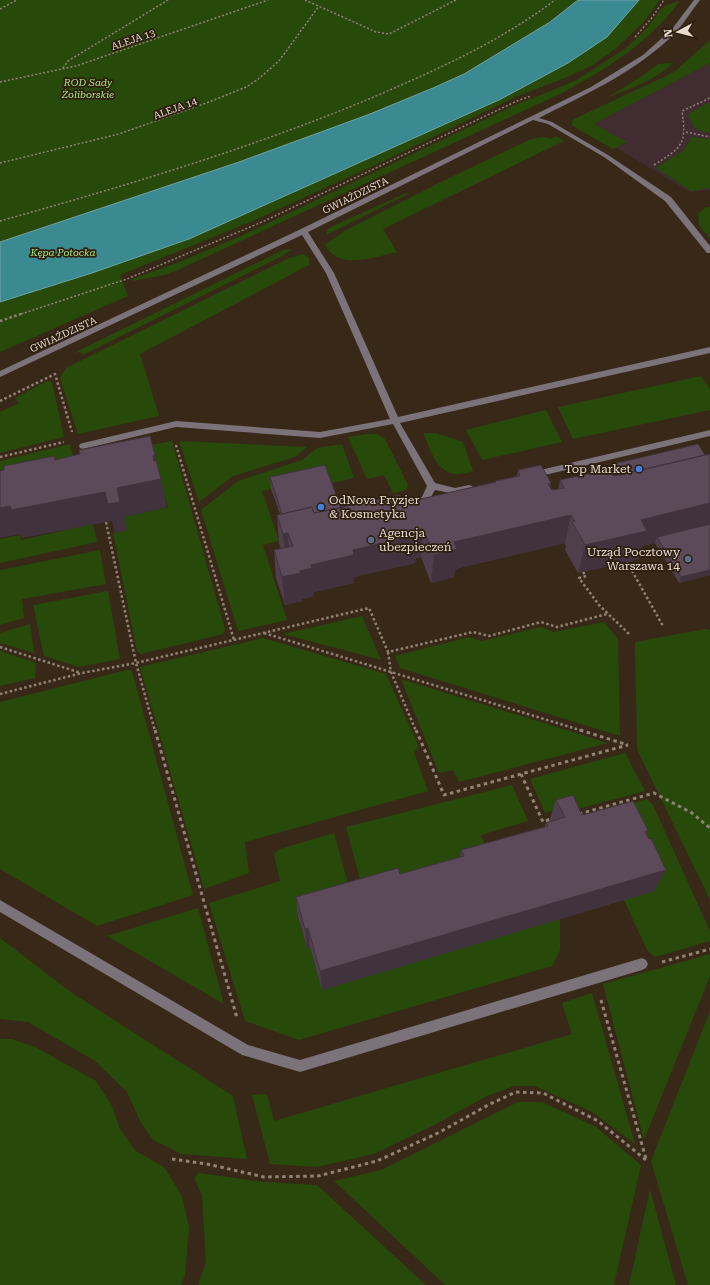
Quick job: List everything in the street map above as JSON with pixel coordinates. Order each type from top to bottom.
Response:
[{"type":"street","name":"GWIAŹDZISTA","points":[[0,374],[304,231],[593,88],[645,56],[674,30],[697,0]]},
{"type":"street","points":[[533,118],[550,123],[606,156],[668,199],[710,251]]},
{"type":"street","points":[[304,231],[330,273],[395,421],[432,486],[455,491],[481,486]]},
{"type":"street","points":[[82,446],[176,424],[320,435],[395,421],[710,350]]},
{"type":"street","points":[[526,476],[710,433]]},
{"type":"street","points":[[402,505],[425,500],[432,486]]},
{"type":"street","points":[[0,906],[246,1051],[300,1066],[642,964]]},
{"type":"path","points":[[0,9],[16,0]]},
{"type":"path","points":[[62,69],[68,61],[168,0]]},
{"type":"path","name":"ALEJA 13","points":[[0,82],[76,66],[266,0]]},
{"type":"path","points":[[305,0],[376,32],[389,34],[456,0]]},
{"type":"path","points":[[0,221],[141,180],[251,144],[348,108],[437,69],[505,34],[555,0]]},
{"type":"path","points":[[633,40],[651,19],[664,0]]},
{"type":"path","points":[[661,4],[669,2]]},
{"type":"path","name":"ALEJA 14","points":[[0,163],[125,132],[246,87],[257,80],[279,60],[319,6]]},
{"type":"path","points":[[0,321],[127,279],[262,222],[517,101],[538,93]]},
{"type":"path","points":[[650,167],[680,148],[686,132],[682,111],[710,98]]},
{"type":"path","points":[[686,132],[710,137]]},
{"type":"path","points":[[0,401],[55,374],[74,439]]},
{"type":"path","points":[[170,425],[234,640]]},
{"type":"path","points":[[0,457],[67,441]]},
{"type":"path","points":[[106,522],[136,663],[246,1051]]},
{"type":"path","points":[[627,562],[663,626]]},
{"type":"path","points":[[583,572],[586,576],[579,578],[607,614],[629,634]]},
{"type":"path","points":[[0,694],[82,673],[136,663],[234,640],[263,633],[369,608],[388,652],[391,672],[444,795],[628,744],[391,672],[263,633]]},
{"type":"path","points":[[388,652],[473,632],[490,636],[541,622],[557,627],[607,614]]},
{"type":"path","points":[[0,646],[82,673]]},
{"type":"path","points":[[521,774],[546,828]]},
{"type":"path","points":[[576,815],[654,794],[692,813],[710,828]]},
{"type":"path","points":[[543,822],[556,817]]},
{"type":"path","points":[[642,964],[655,964],[710,949]]},
{"type":"path","points":[[172,1159],[207,1164],[264,1177],[318,1176],[377,1161],[438,1133],[490,1104],[516,1092],[543,1094],[598,1121],[646,1160],[595,978]]},
{"type":"shaded area","points":[[710,63],[710,190],[690,192],[615,147],[627,143],[594,124]]},
{"type":"green space","points":[[0,0],[660,0],[644,22],[615,49],[593,65],[565,78],[515,97],[384,161],[255,220],[120,275],[128,296],[0,352]]},
{"type":"green space","points":[[678,1],[679,2],[667,17],[640,43],[610,65],[560,94],[169,274],[133,281],[132,279],[177,263],[241,236],[513,106],[575,81],[626,48],[648,27],[660,10],[665,6]]},
{"type":"green space","points":[[710,40],[710,63],[594,124],[627,142],[613,149],[572,125],[572,120],[674,72]]},
{"type":"green space","points":[[673,63],[651,79],[608,97],[636,80],[658,64]]},
{"type":"green space","points":[[710,102],[710,133],[695,129],[688,114]]},
{"type":"green space","points":[[556,136],[564,141],[383,229],[397,252],[368,259],[348,260],[339,258],[331,253],[325,245],[346,230],[531,139],[544,137],[551,139]]},
{"type":"green space","points":[[691,137],[710,139],[710,188],[691,191],[656,168],[684,150]]},
{"type":"green space","points":[[406,193],[408,194],[326,235],[328,229],[333,226]]},
{"type":"green space","points":[[706,207],[710,207],[710,239],[699,225],[698,214]]},
{"type":"green space","points":[[291,249],[284,255],[83,355],[80,352],[74,353],[283,250]]},
{"type":"green space","points":[[304,254],[309,258],[309,265],[140,354],[159,416],[78,434],[60,378],[66,368],[289,258]]},
{"type":"green space","points":[[701,376],[710,389],[710,410],[573,439],[558,407]]},
{"type":"green space","points":[[47,381],[52,382],[64,437],[0,453],[0,412],[19,403],[15,398]]},
{"type":"green space","points":[[546,410],[562,442],[482,460],[466,430]]},
{"type":"green space","points":[[423,433],[436,433],[463,442],[473,471],[454,474],[442,468],[434,458]]},
{"type":"green space","points":[[377,434],[385,439],[408,485],[406,490],[393,493],[384,475],[367,479],[348,437]]},
{"type":"green space","points":[[172,441],[225,629],[223,634],[141,654],[137,651],[113,533],[127,530],[124,517],[168,507],[150,445]]},
{"type":"green space","points":[[179,441],[307,447],[295,457],[233,476],[199,502]]},
{"type":"green space","points":[[70,444],[79,480],[0,496],[0,461]]},
{"type":"green space","points":[[342,444],[354,478],[328,484],[325,477],[262,491],[279,541],[263,545],[287,620],[238,631],[201,510],[238,481],[302,460],[317,448]]},
{"type":"green space","points":[[93,524],[97,542],[0,563],[0,539],[20,535],[21,540]]},
{"type":"green space","points":[[100,550],[106,584],[22,599],[24,618],[0,625],[0,570]]},
{"type":"green space","points":[[108,591],[120,659],[79,667],[44,656],[33,605]]},
{"type":"green space","points":[[362,616],[381,660],[283,634]]},
{"type":"green space","points":[[604,622],[618,639],[620,736],[400,668],[395,656],[469,637],[482,641],[541,627],[554,632]]},
{"type":"green space","points":[[30,624],[34,653],[0,643],[0,633]]},
{"type":"green space","points":[[705,629],[710,630],[710,900],[637,749],[635,642]]},
{"type":"green space","points":[[263,638],[386,674],[419,747],[414,752],[428,791],[245,842],[249,873],[204,889],[140,667]]},
{"type":"green space","points":[[0,651],[36,663],[35,678],[0,686]]},
{"type":"green space","points":[[127,670],[132,671],[193,895],[97,926],[0,869],[0,702]]},
{"type":"green space","points":[[401,679],[608,743],[459,782],[453,770],[439,773]]},
{"type":"green space","points":[[625,753],[645,791],[574,810],[571,805],[545,813],[530,779]]},
{"type":"green space","points":[[512,785],[528,821],[481,835],[488,851],[365,898],[346,827]]},
{"type":"green space","points":[[647,799],[653,805],[710,931],[710,941],[655,957],[647,950],[624,900],[654,891],[580,818]]},
{"type":"green space","points":[[334,833],[353,902],[298,918],[307,948],[310,947],[322,989],[560,919],[560,950],[552,966],[299,1040],[245,1021],[209,903],[280,881],[274,854],[280,849]]},
{"type":"green space","points":[[198,908],[224,1004],[107,936]]},
{"type":"green space","points":[[0,938],[72,993],[233,1096],[247,1159],[182,1154],[153,1140],[140,1121],[127,1092],[95,1061],[28,1022],[0,1019]]},
{"type":"green space","points":[[710,954],[710,976],[644,1140],[603,984]]},
{"type":"green space","points":[[592,993],[635,1144],[592,1112],[535,1086],[514,1086],[487,1096],[434,1125],[374,1154],[317,1167],[270,1164],[252,1095],[267,1094],[274,1121],[572,1034],[562,1003]]},
{"type":"green space","points":[[710,1011],[710,1285],[688,1285],[651,1161]]},
{"type":"green space","points":[[0,1039],[12,1039],[35,1047],[96,1081],[112,1106],[120,1129],[136,1151],[164,1167],[182,1196],[189,1227],[185,1275],[181,1285],[0,1285]]},
{"type":"green space","points":[[518,1102],[542,1102],[596,1127],[641,1165],[614,1285],[445,1285],[334,1181],[381,1170]]},
{"type":"green space","points":[[199,1173],[264,1182],[317,1185],[426,1285],[198,1285],[206,1262],[202,1195],[194,1178]]},
{"type":"green space","points":[[650,1189],[676,1285],[629,1285]]},
{"type":"water","points":[[578,0],[639,0],[607,37],[568,63],[501,99],[189,239],[92,273],[0,302],[0,242],[239,162],[370,114],[433,88],[464,74],[550,22]]},
{"type":"building","points":[[150,436],[155,455],[153,456],[154,461],[156,460],[161,479],[117,488],[120,502],[108,504],[105,492],[11,510],[10,506],[0,508],[0,471],[4,470],[4,466],[54,456],[55,460],[80,454],[79,450]]},
{"type":"building","points":[[698,444],[705,455],[620,475],[613,464]]},
{"type":"building","points":[[710,454],[710,503],[641,520],[647,531],[585,545],[572,522],[575,521],[571,515],[454,542],[457,549],[434,555],[423,529],[415,530],[417,535],[353,550],[354,555],[311,565],[312,568],[300,571],[301,573],[282,577],[274,550],[293,546],[288,533],[283,534],[277,515],[312,507],[314,513],[399,495],[403,503],[520,476],[518,470],[541,465],[551,483],[548,484],[552,490],[564,488],[560,480],[610,469],[614,476]]},
{"type":"building","points":[[325,465],[341,508],[314,513],[312,507],[282,514],[270,477]]},
{"type":"building","name":"Urząd Pocztowy Warszawa 14","points":[[710,524],[710,570],[681,577],[657,537]]},
{"type":"building","points":[[573,795],[582,815],[633,801],[648,830],[645,832],[649,839],[651,838],[666,870],[320,971],[308,928],[305,929],[296,897],[398,868],[400,874],[464,856],[461,850],[548,826],[546,823],[565,817],[556,800]]},
{"type":"place","name":"Top Market","points":[[639,469]]},
{"type":"place","name":"OdNova Fryzjer & Kosmetyka","points":[[321,507]]},
{"type":"place","name":"Agencja ubezpieczeń","points":[[371,540]]},
{"type":"place","name":"Urząd Pocztowy Warszawa 14","points":[[688,559]]},
{"type":"park label","name":"ROD Sady Żoliborskie","points":[[88,88]]},
{"type":"park label","name":"Kępa Potocka","points":[[63,252]]}]
